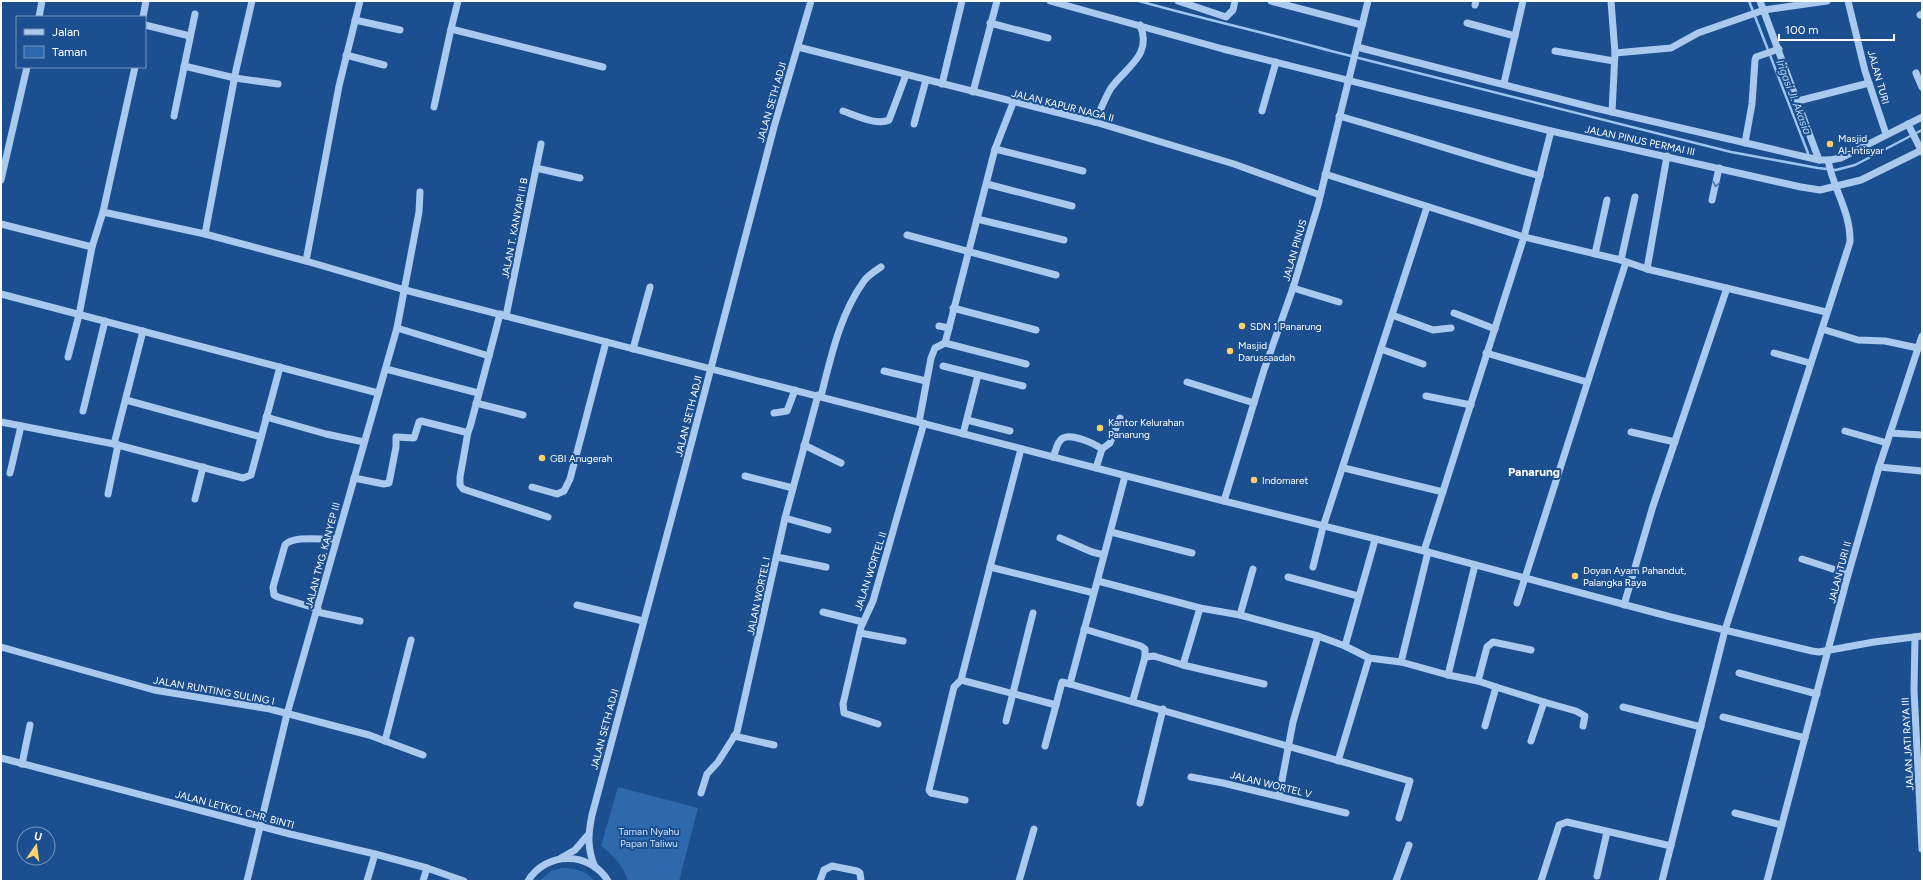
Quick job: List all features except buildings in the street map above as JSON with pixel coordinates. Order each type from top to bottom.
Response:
[{"type":"street","points":[[39,16],[42,1]]},
{"type":"street","points":[[143,16],[146,1]]},
{"type":"street","points":[[205,234],[235,78],[252,1]]},
{"type":"street","points":[[306,261],[346,55],[360,1]]},
{"type":"street","points":[[434,106],[458,1]]},
{"type":"street","name":"JALAN SETH ADJI","points":[[587,836],[774,127],[811,1]]},
{"type":"street","points":[[942,84],[962,1]]},
{"type":"street","points":[[973,92],[997,1]]},
{"type":"street","name":"JALAN PINUS PERMAI III","points":[[1050,1],[1223,49],[1349,79],[1551,131],[1801,187],[1820,190],[1861,180],[1922,151]]},
{"type":"street","points":[[1178,1],[1226,16],[1233,10],[1235,1]]},
{"type":"street","points":[[1272,1],[1362,25]]},
{"type":"street","name":"JALAN PINUS","points":[[1224,501],[1254,403],[1293,288],[1320,195],[1368,1]]},
{"type":"street","points":[[1504,83],[1523,1]]},
{"type":"street","points":[[1611,1],[1614,53],[1612,112]]},
{"type":"street","points":[[1760,1],[1819,160]]},
{"type":"street","points":[[1614,53],[1660,50],[1674,47],[1698,33],[1764,10],[1827,1]]},
{"type":"street","name":"JALAN TURI","points":[[1848,1],[1869,83],[1886,134]]},
{"type":"street","points":[[174,116],[195,14]]},
{"type":"street","points":[[356,20],[400,30]]},
{"type":"street","points":[[990,23],[1048,38]]},
{"type":"street","points":[[1467,23],[1515,36]]},
{"type":"street","points":[[146,25],[190,36]]},
{"type":"street","points":[[1095,122],[1111,89],[1138,58],[1142,50],[1144,34],[1140,25]]},
{"type":"street","points":[[451,29],[603,67]]},
{"type":"street","name":"JALAN KAPUR NAGA II","points":[[798,47],[1013,103],[1095,122],[1234,164],[1320,195]]},
{"type":"street","points":[[1357,49],[1504,83],[1612,112],[1829,163],[1852,153],[1886,134],[1909,126],[1922,117]]},
{"type":"street","points":[[1746,144],[1752,104],[1755,60],[1756,58],[1779,49]]},
{"type":"street","points":[[1556,51],[1614,61]]},
{"type":"street","points":[[346,55],[384,65]]},
{"type":"street","points":[[1262,111],[1276,62]]},
{"type":"street","points":[[184,66],[235,78],[278,84]]},
{"type":"street","points":[[1,180],[27,68]]},
{"type":"street","points":[[68,357],[79,315],[92,247],[103,212],[135,68]]},
{"type":"street","points":[[1916,73],[1922,87]]},
{"type":"street","points":[[843,111],[870,120],[885,122],[889,120],[906,75]]},
{"type":"street","points":[[914,124],[926,80]]},
{"type":"street","points":[[1798,101],[1869,83]]},
{"type":"street","points":[[1013,103],[995,149],[945,343],[1026,364]]},
{"type":"street","points":[[1339,116],[1419,138],[1478,159],[1540,176]]},
{"type":"street","points":[[1909,126],[1922,151]]},
{"type":"street","points":[[1401,662],[1426,552],[1486,353],[1524,237],[1551,131]]},
{"type":"street","name":"JALAN T. KANYAPI II B","points":[[541,144],[503,315],[489,356],[468,432],[460,485],[463,489],[548,517]]},
{"type":"street","points":[[995,149],[1083,171]]},
{"type":"street","points":[[1647,269],[1667,156]]},
{"type":"street","points":[[1662,881],[1725,630],[1822,329],[1826,312],[1850,242],[1850,228],[1847,214],[1841,197],[1835,187],[1829,163]]},
{"type":"street","points":[[536,168],[580,178]]},
{"type":"street","points":[[1712,200],[1719,168]]},
{"type":"street","points":[[1325,174],[1377,189],[1427,207],[1524,237],[1623,261],[1647,269],[1826,312]]},
{"type":"street","points":[[987,184],[1072,206]]},
{"type":"street","name":"JALAN TMG. KANYEP III","points":[[247,881],[259,825],[287,714],[397,328],[419,212],[420,192]]},
{"type":"street","points":[[1517,603],[1587,382],[1623,261],[1635,197]]},
{"type":"street","points":[[1596,254],[1607,200]]},
{"type":"street","points":[[1313,567],[1323,527],[1344,468],[1427,207]]},
{"type":"street","points":[[103,212],[205,234],[306,261],[405,290],[1323,527],[1426,552],[1624,605],[1815,652],[1918,637]]},
{"type":"street","points":[[978,219],[1064,240]]},
{"type":"street","points":[[1,224],[92,247]]},
{"type":"street","points":[[907,235],[969,253],[1056,275]]},
{"type":"street","name":"JALAN WORTEL I","points":[[701,793],[707,774],[718,762],[734,736],[751,677],[785,518],[804,445],[832,353],[847,310],[865,280],[881,267]]},
{"type":"street","points":[[633,349],[650,287]]},
{"type":"street","points":[[1293,288],[1339,302]]},
{"type":"street","points":[[1624,605],[1653,506],[1727,288]]},
{"type":"street","points":[[1,294],[378,393]]},
{"type":"street","points":[[954,308],[1036,330]]},
{"type":"street","points":[[1454,313],[1495,328]]},
{"type":"street","points":[[1392,315],[1432,330],[1451,328]]},
{"type":"street","points":[[83,411],[106,321]]},
{"type":"street","points":[[939,326],[949,328]]},
{"type":"street","points":[[397,328],[489,356]]},
{"type":"street","points":[[1822,329],[1858,340],[1885,341],[1918,348]]},
{"type":"street","points":[[108,494],[116,444],[117,426],[126,400],[143,331]]},
{"type":"street","name":"JALAN TURI II","points":[[1767,881],[1848,574],[1879,467],[1922,336]]},
{"type":"street","points":[[532,487],[556,494],[564,491],[570,480],[606,342]]},
{"type":"street","name":"JALAN WORTEL II","points":[[878,724],[850,716],[844,713],[842,709],[863,622],[873,601],[921,423],[926,381],[935,348],[945,343]]},
{"type":"street","points":[[1381,348],[1423,364]]},
{"type":"street","points":[[1486,353],[1587,382]]},
{"type":"street","points":[[1774,353],[1810,363]]},
{"type":"street","points":[[943,366],[1023,386]]},
{"type":"street","points":[[1,422],[116,444],[244,478],[251,475],[280,367]]},
{"type":"street","points":[[386,369],[478,393]]},
{"type":"street","points":[[884,371],[926,381]]},
{"type":"street","points":[[963,434],[978,375]]},
{"type":"street","points":[[1187,382],[1254,403]]},
{"type":"street","points":[[774,413],[787,411],[795,390]]},
{"type":"street","points":[[1426,396],[1471,405]]},
{"type":"street","points":[[126,400],[261,437]]},
{"type":"street","points":[[476,403],[523,415]]},
{"type":"street","points":[[266,417],[326,434],[364,442]]},
{"type":"street","points":[[1096,468],[1102,449],[1110,443],[1120,418]]},
{"type":"street","points":[[967,420],[1010,430]]},
{"type":"street","points":[[354,478],[384,484],[389,483],[396,447],[396,437],[414,438],[419,422],[421,421],[468,432]]},
{"type":"street","points":[[10,473],[21,426]]},
{"type":"street","points":[[1845,431],[1887,443]]},
{"type":"street","points":[[1631,432],[1675,442]]},
{"type":"street","points":[[1890,433],[1922,435]]},
{"type":"street","points":[[1053,457],[1059,442],[1068,436],[1092,442],[1102,449]]},
{"type":"street","points":[[804,445],[841,463]]},
{"type":"street","points":[[965,800],[931,793],[929,790],[954,687],[961,680],[1021,449]]},
{"type":"street","points":[[195,499],[203,467]]},
{"type":"street","points":[[1879,467],[1922,471]]},
{"type":"street","points":[[1344,468],[1443,492]]},
{"type":"street","points":[[745,476],[793,488]]},
{"type":"street","points":[[1070,684],[1125,476]]},
{"type":"street","points":[[785,518],[828,530]]},
{"type":"street","points":[[1111,532],[1192,553]]},
{"type":"street","points":[[1060,538],[1092,552],[1104,555]]},
{"type":"street","points":[[336,539],[296,539],[288,542],[285,545],[273,587],[274,595],[317,610],[360,621]]},
{"type":"street","points":[[1345,646],[1375,540]]},
{"type":"street","points":[[777,557],[826,567]]},
{"type":"street","points":[[1802,559],[1848,574]]},
{"type":"street","points":[[1448,675],[1475,565]]},
{"type":"street","points":[[990,566],[1094,593]]},
{"type":"street","points":[[1240,615],[1253,569]]},
{"type":"street","points":[[1288,577],[1358,596]]},
{"type":"street","points":[[1098,581],[1200,608],[1240,615],[1318,636],[1345,646],[1368,658],[1401,662],[1448,675],[1478,681],[1576,711],[1585,716],[1583,726]]},
{"type":"street","points":[[577,605],[644,621]]},
{"type":"street","points":[[1183,665],[1200,608]]},
{"type":"street","points":[[823,612],[863,622]]},
{"type":"street","points":[[1006,721],[1033,613]]},
{"type":"street","points":[[1084,629],[1145,648],[1145,657],[1133,700]]},
{"type":"street","points":[[860,633],[903,640]]},
{"type":"street","points":[[1279,796],[1293,722],[1318,636]]},
{"type":"street","name":"JALAN JATI RAYA III","points":[[1918,637],[1922,849]]},
{"type":"street","points":[[385,741],[411,640]]},
{"type":"street","points":[[1478,681],[1489,644],[1493,642],[1531,650]]},
{"type":"street","name":"JALAN RUNTING SULING I","points":[[1,647],[154,690],[287,714],[385,741],[423,755]]},
{"type":"street","points":[[1145,657],[1154,656],[1183,665],[1264,684]]},
{"type":"street","points":[[1338,761],[1368,658]]},
{"type":"street","points":[[1739,673],[1817,694]]},
{"type":"street","points":[[961,680],[1056,705]]},
{"type":"street","points":[[1044,746],[1062,682],[1133,700],[1289,747],[1410,781],[1399,818]]},
{"type":"street","points":[[1485,726],[1496,687]]},
{"type":"street","points":[[1531,741],[1544,702]]},
{"type":"street","points":[[1623,707],[1701,726]]},
{"type":"street","points":[[1140,802],[1163,709]]},
{"type":"street","points":[[1722,717],[1805,738]]},
{"type":"street","points":[[22,764],[30,725]]},
{"type":"street","points":[[734,736],[774,745]]},
{"type":"street","name":"JALAN LETKOL CHR. BINTI","points":[[1,758],[290,834],[375,854],[427,868],[464,881]]},
{"type":"street","name":"JALAN WORTEL V","points":[[1190,777],[1223,783],[1346,813]]},
{"type":"street","points":[[1735,813],[1781,825]]},
{"type":"street","points":[[1541,881],[1559,825],[1562,822],[1671,846]]},
{"type":"street","points":[[1019,881],[1034,828]]},
{"type":"street","points":[[1596,876],[1607,832]]},
{"type":"street","points":[[528,881],[542,866],[575,850],[587,836]]},
{"type":"street","points":[[587,836],[591,857],[595,867]]},
{"type":"street","points":[[1396,881],[1409,845]]},
{"type":"street","points":[[368,881],[375,854]]},
{"type":"street","points":[[559,859],[582,860],[595,867],[608,881]]},
{"type":"street","points":[[820,881],[824,870],[832,866],[858,871],[860,873],[861,881]]},
{"type":"street","points":[[423,881],[427,868]]},
{"type":"green space","name":"Taman Nyahu Papan Taliwu","points":[[618,787],[698,808],[679,881],[628,881],[624,870],[618,861],[601,846]]},
{"type":"green space","points":[[561,868],[579,870],[587,874],[594,881],[539,881],[551,871]]},
{"type":"waterway","points":[[1139,1],[1731,152],[1818,168],[1836,170],[1855,165],[1922,130]]},
{"type":"waterway","name":"Irigasi Jl. Akasia","points":[[1749,1],[1808,153]]},
{"type":"place","name":"Masjid Al-Intisyar","points":[[1830,144]]},
{"type":"place","name":"SDN 1 Panarung","points":[[1242,326]]},
{"type":"place","name":"Masjid Darussaadah","points":[[1230,351]]},
{"type":"place","name":"Kantor Kelurahan Panarung","points":[[1100,428]]},
{"type":"place","name":"GBI Anugerah","points":[[542,458]]},
{"type":"place","name":"Indomaret","points":[[1254,480]]},
{"type":"place","name":"Doyan Ayam Pahandut, Palangka Raya","points":[[1575,576]]},
{"type":"district","name":"Panarung","points":[[1534,472]]}]
